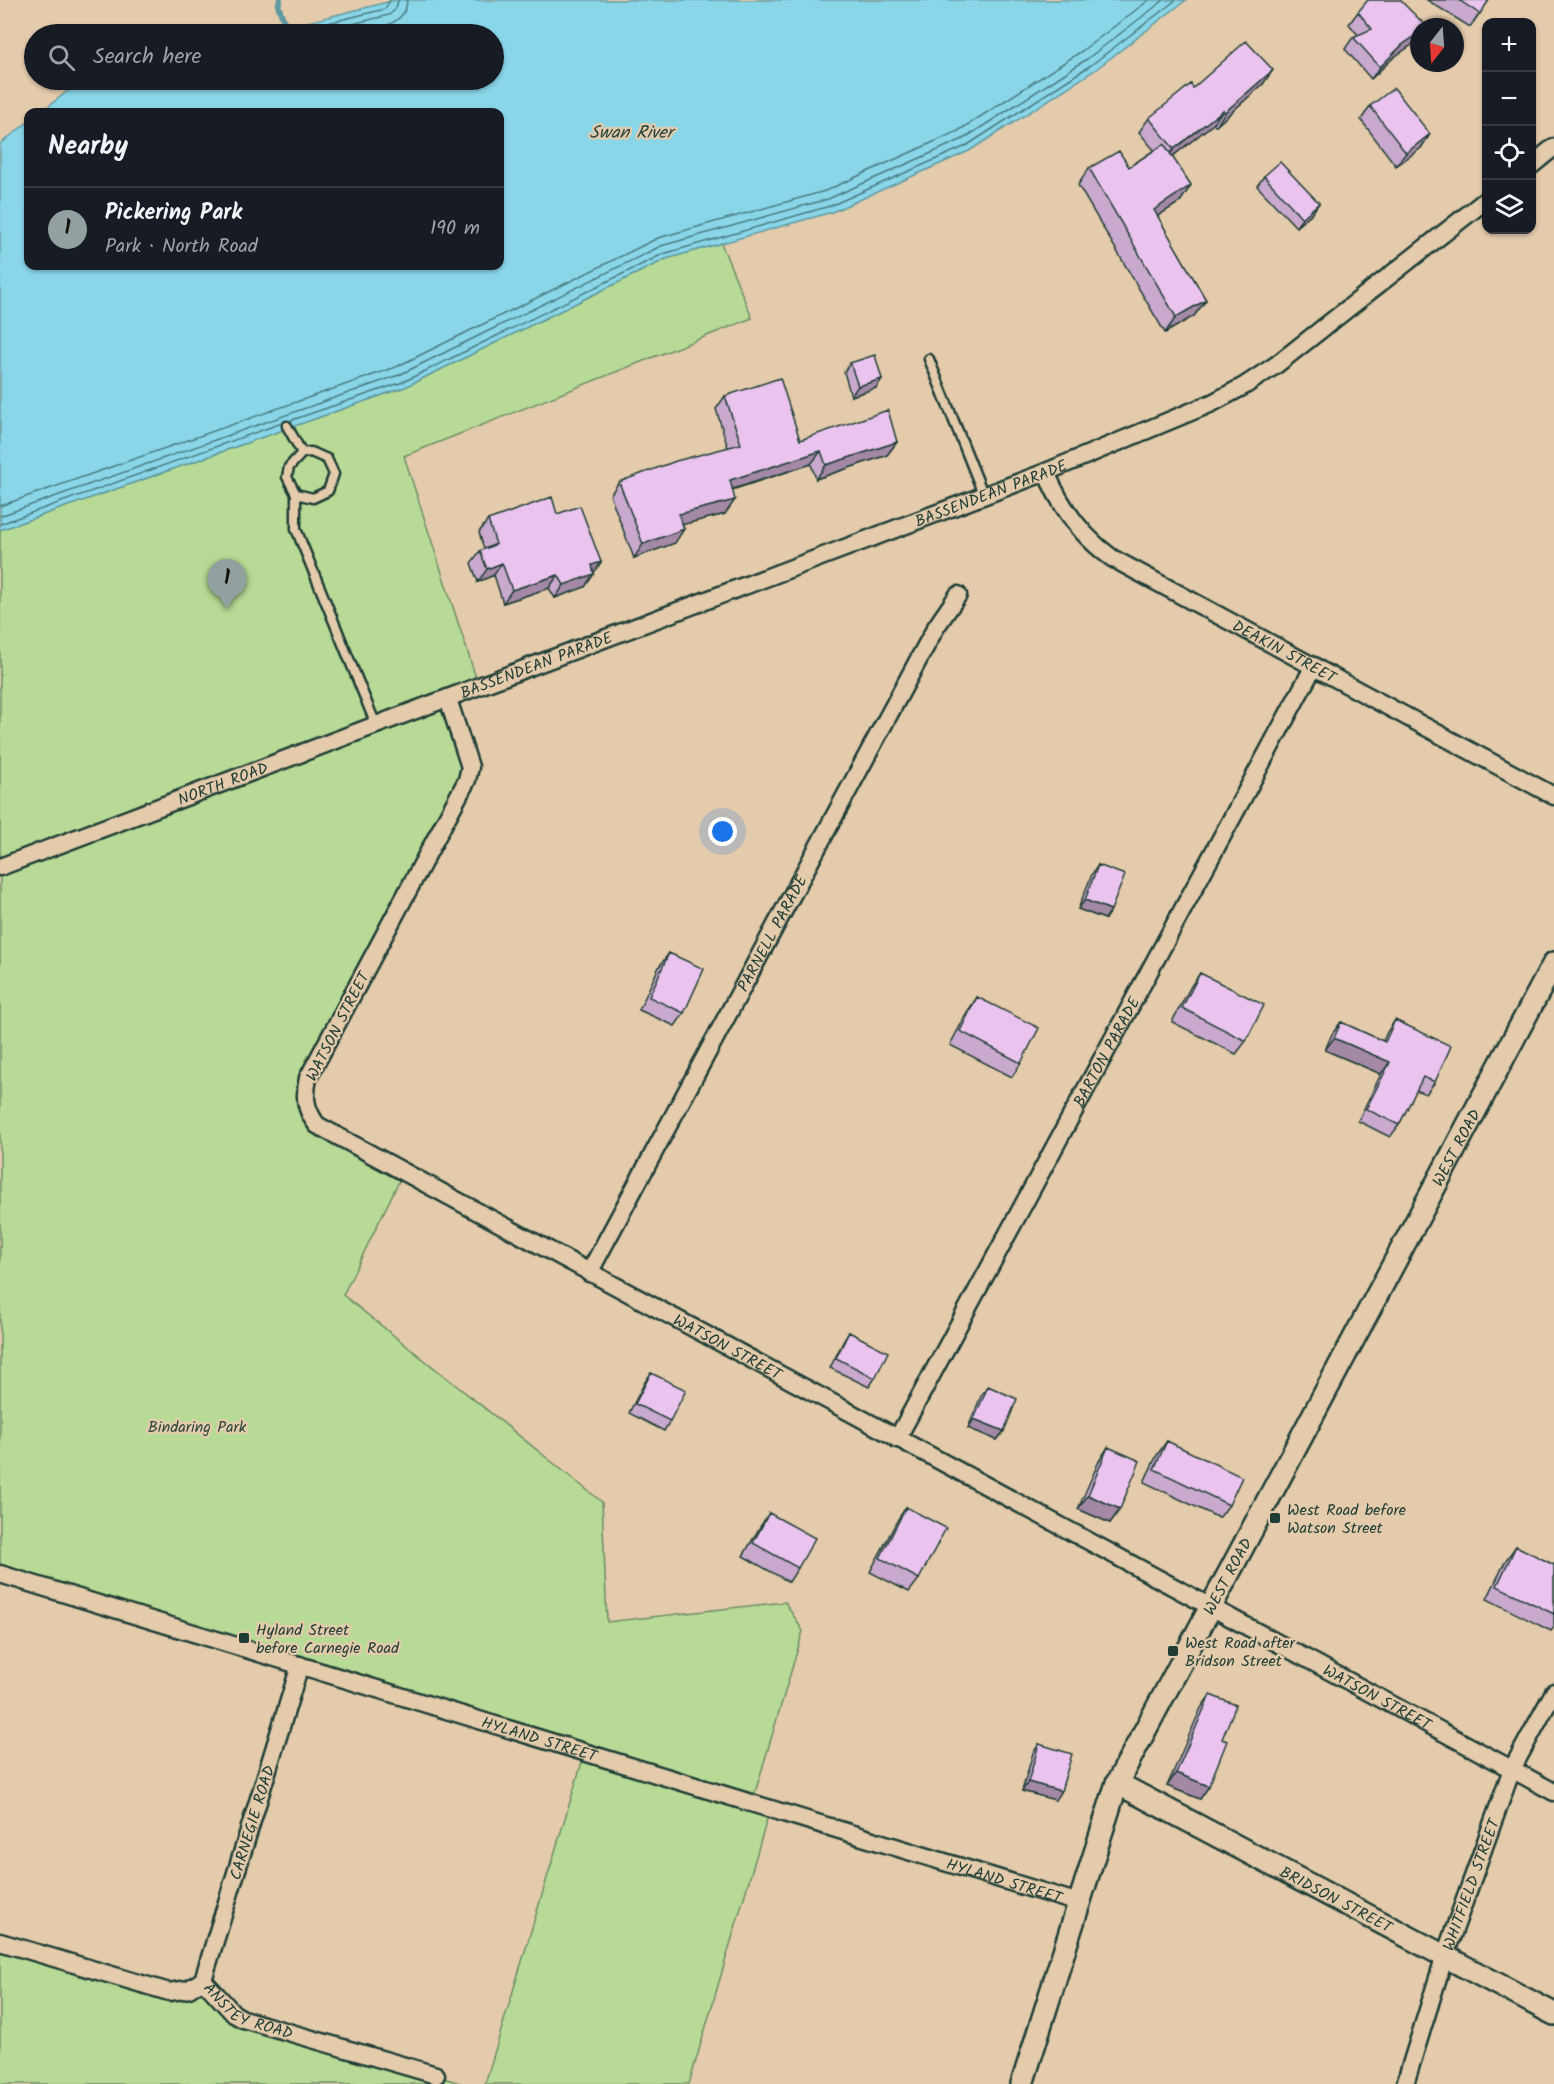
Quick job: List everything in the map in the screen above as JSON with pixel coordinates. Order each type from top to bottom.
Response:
[{"type":"street","points":[[1536,162],[1554,147]]},
{"type":"street","name":"BASSENDEAN PARADE","points":[[448,699],[1046,472],[1212,403],[1276,366],[1482,203]]},
{"type":"street","name":"DEAKIN STREET","points":[[1046,472],[1054,492],[1077,527],[1099,549],[1554,795]]},
{"type":"street","name":"PARNELL PARADE","points":[[589,1273],[936,627],[958,595]]},
{"type":"street","name":"BARTON PARADE","points":[[897,1439],[1314,666]]},
{"type":"street","name":"NORTH ROAD","points":[[0,867],[448,699]]},
{"type":"street","name":"WATSON STREET","points":[[448,699],[470,767],[467,780],[308,1078],[304,1095],[308,1113],[317,1125],[1554,1792]]},
{"type":"street","name":"WEST ROAD","points":[[1022,2084],[1117,1783],[1554,963]]},
{"type":"street","name":"HYLAND STREET","points":[[0,1574],[1079,1903]]},
{"type":"street","name":"CARNEGIE ROAD","points":[[203,1980],[300,1665]]},
{"type":"street","name":"WHITFIELD STREET","points":[[1405,2084],[1444,1955],[1512,1769],[1554,1692]]},
{"type":"street","name":"BRIDSON STREET","points":[[1117,1783],[1554,2014]]},
{"type":"street","name":"ANSTEY ROAD","points":[[0,1942],[170,1992],[189,1989],[203,1980],[234,2014],[243,2019],[436,2075]]},
{"type":"lane","points":[[929,359],[984,496]]},
{"type":"lane","points":[[287,426],[302,453]]},
{"type":"lane","points":[[296,494],[313,498],[321,496],[328,490],[334,474],[327,459],[311,452],[302,453],[289,467],[287,477],[296,494],[296,529],[376,725]]},
{"type":"green space","name":"Bindaring Park","points":[[721,243],[752,318],[404,456],[479,687],[448,699],[470,767],[308,1078],[308,1113],[403,1173],[343,1295],[602,1502],[607,1622],[785,1602],[803,1631],[752,1803],[770,1809],[689,2084],[485,2084],[585,1752],[0,1574],[0,530],[405,387],[666,259]]},
{"type":"green space","points":[[0,1942],[169,1992],[196,1985],[234,2014],[463,2084],[0,2084]]},
{"type":"water","name":"Swan River","points":[[396,0],[1186,0],[1095,70],[969,151],[832,212],[666,259],[405,387],[0,530],[0,144],[24,125],[24,270],[504,270],[504,108],[46,108],[69,90],[504,90],[504,24],[300,24]]},
{"type":"building","points":[[1368,0],[1400,0],[1418,18],[1410,18],[1410,39],[1380,67],[1353,37],[1372,29],[1358,12]]},
{"type":"building","points":[[1459,0],[1489,0],[1480,14]]},
{"type":"building","points":[[1246,41],[1273,70],[1225,112],[1223,110],[1174,149],[1149,118],[1191,84],[1193,88]]},
{"type":"building","points":[[1394,88],[1430,134],[1406,153],[1370,106]]},
{"type":"building","points":[[1164,144],[1191,185],[1154,210],[1206,300],[1176,317],[1089,168],[1119,151],[1129,167]]},
{"type":"building","points":[[1280,162],[1319,203],[1302,218],[1264,176]]},
{"type":"building","points":[[875,355],[882,379],[858,386],[850,363]]},
{"type":"building","points":[[780,378],[800,440],[888,410],[897,442],[826,465],[821,451],[730,480],[735,500],[679,514],[684,529],[643,544],[619,482],[676,461],[741,444],[725,396]]},
{"type":"building","points":[[552,497],[557,514],[580,506],[601,562],[592,565],[594,574],[564,585],[558,575],[512,590],[502,563],[487,569],[480,551],[496,544],[488,520]]},
{"type":"building","points":[[1098,865],[1125,875],[1111,910],[1085,900]]},
{"type":"building","points":[[669,953],[704,969],[684,1013],[649,997]]},
{"type":"building","points":[[1200,973],[1264,1005],[1246,1041],[1182,1008]]},
{"type":"building","points":[[977,997],[1039,1028],[1021,1063],[960,1031]]},
{"type":"building","points":[[1395,1020],[1451,1046],[1435,1082],[1423,1077],[1399,1125],[1366,1109],[1390,1062],[1334,1038],[1341,1022],[1385,1042]]},
{"type":"building","points":[[849,1332],[888,1352],[875,1378],[836,1358]]},
{"type":"building","points":[[651,1373],[686,1390],[670,1421],[635,1404]]},
{"type":"building","points":[[988,1386],[1017,1399],[1004,1431],[974,1419]]},
{"type":"building","points":[[1167,1441],[1242,1477],[1229,1505],[1154,1469]]},
{"type":"building","points":[[1108,1447],[1140,1461],[1120,1509],[1088,1495]]},
{"type":"building","points":[[906,1507],[946,1528],[919,1579],[880,1558]]},
{"type":"building","points":[[769,1513],[815,1538],[798,1568],[753,1543]]},
{"type":"building","points":[[1516,1546],[1554,1565],[1554,1614],[1497,1586]]},
{"type":"building","points":[[1210,1695],[1236,1705],[1222,1739],[1227,1741],[1209,1786],[1176,1773]]},
{"type":"building","points":[[1039,1744],[1072,1754],[1061,1791],[1028,1782]]},
{"type":"waterway","points":[[280,0],[278,5],[285,24]]},
{"type":"place","name":"Pickering Park","points":[[227,609]]},
{"type":"place","name":"West Road before Watson Street","points":[[1275,1518]]},
{"type":"place","name":"Hyland Street before Carnegie Road","points":[[244,1638]]},
{"type":"place","name":"West Road after Bridson Street","points":[[1173,1651]]}]
